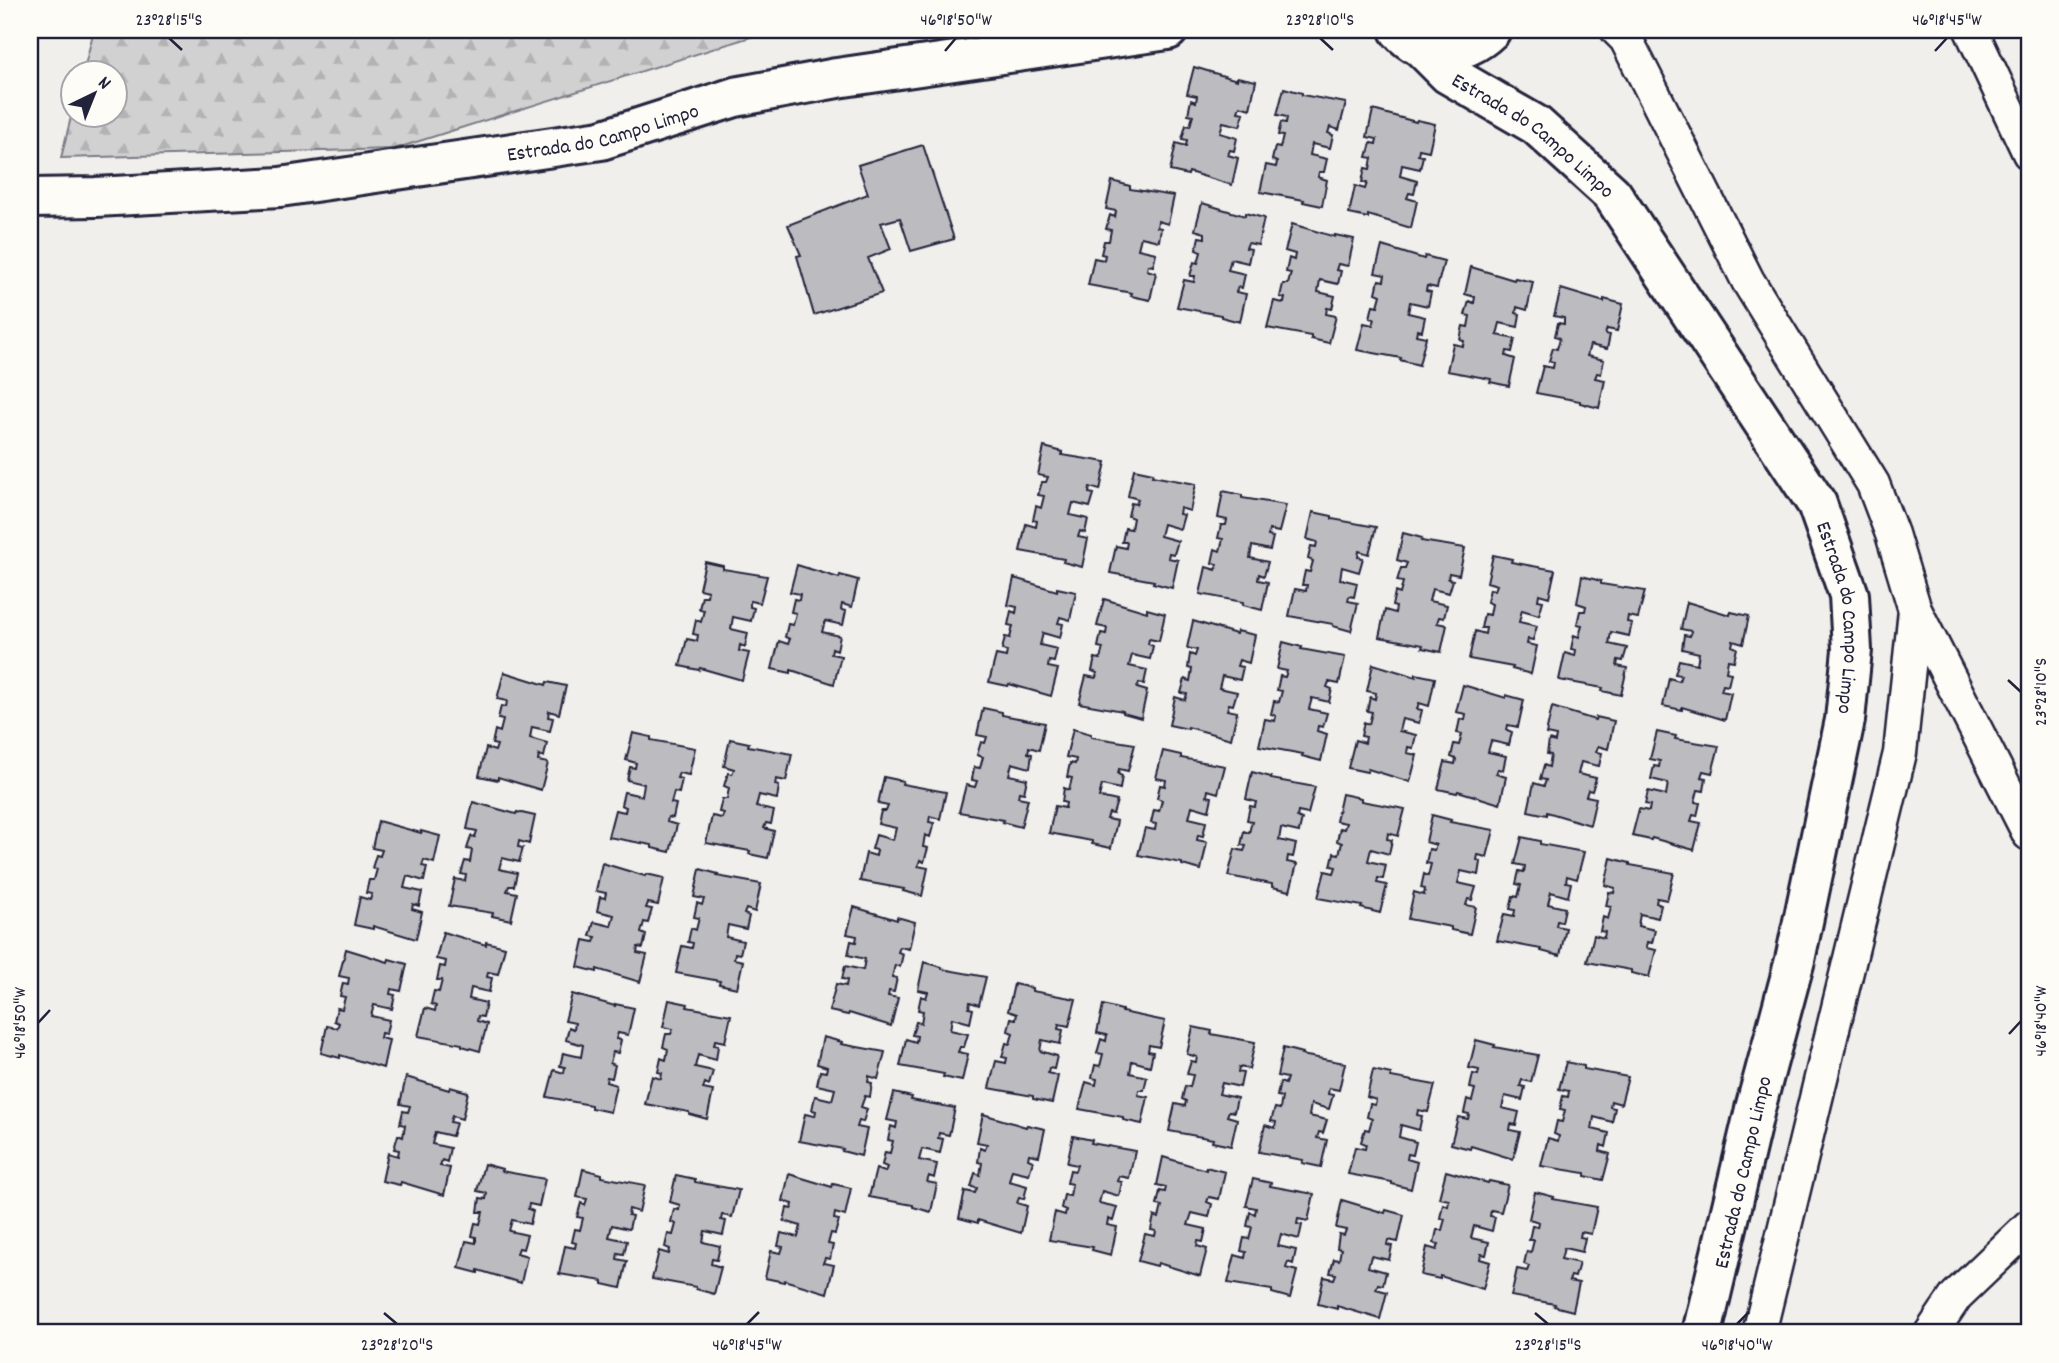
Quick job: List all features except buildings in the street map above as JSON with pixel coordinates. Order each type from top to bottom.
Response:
[{"type":"street","name":"Estrada do Campo Limpo","points":[[30,198],[280,187],[601,140],[735,97],[837,79],[1168,30]]},
{"type":"street","points":[[1409,38],[1439,52],[1460,50],[1479,41],[1491,30]]},
{"type":"street","points":[[1617,30],[1626,39],[1748,281],[1873,484],[1892,534],[1914,610],[2029,834]]},
{"type":"street","points":[[1971,30],[2029,153]]},
{"type":"street","name":"Estrada do Campo Limpo","points":[[1409,38],[1448,74],[1536,125],[1612,194],[1817,503],[1849,595],[1852,650],[1845,720],[1795,960],[1755,1109],[1702,1333]]},
{"type":"street","points":[[1759,1333],[1900,753],[1914,610]]},
{"type":"street","points":[[1931,1333],[1956,1296],[2029,1226]]},
{"type":"green space","points":[[94,30],[773,30],[394,149],[61,158],[68,130],[130,130],[130,60],[86,60]]}]
